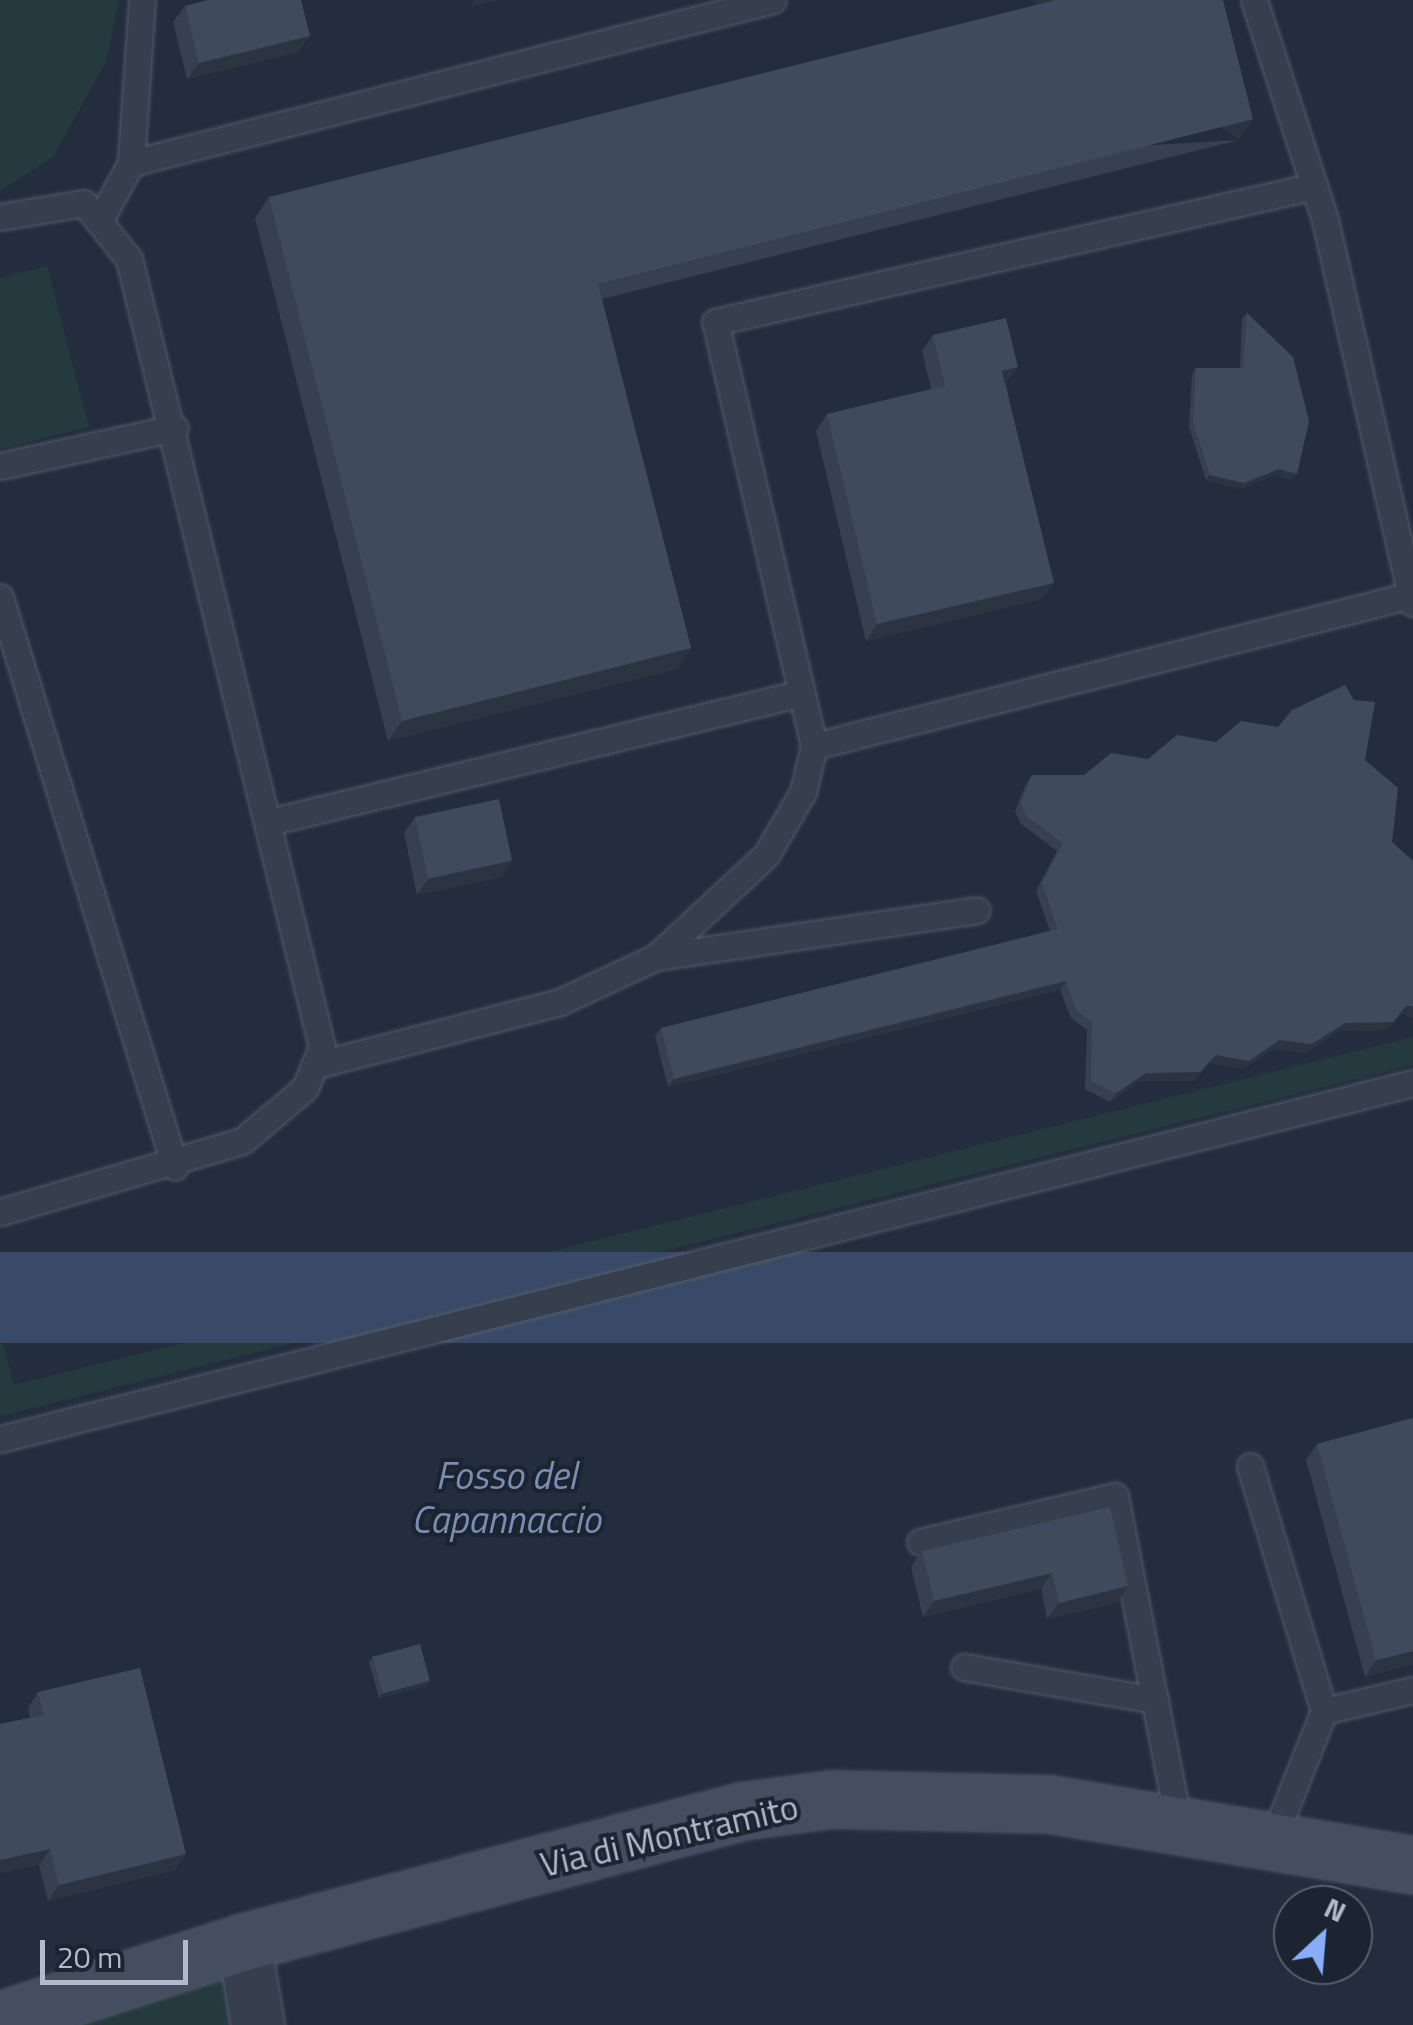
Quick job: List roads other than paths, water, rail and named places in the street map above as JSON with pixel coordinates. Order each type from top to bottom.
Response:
[{"type":"main road","name":"Via di Montramito","points":[[0,2020],[244,1942],[742,1811],[831,1799],[976,1797],[1179,1824],[1413,1865]]},
{"type":"street","points":[[244,1942],[258,2025]]},
{"type":"lane","points":[[102,216],[131,163],[142,0]]},
{"type":"lane","points":[[131,163],[774,0]]},
{"type":"lane","points":[[814,746],[1412,599],[1310,186],[1254,0]]},
{"type":"lane","points":[[656,957],[766,855],[803,792],[814,746],[716,322],[1310,186]]},
{"type":"lane","points":[[0,217],[68,200],[102,216],[134,272],[274,821],[317,1009],[320,1064]]},
{"type":"lane","points":[[0,466],[174,428]]},
{"type":"lane","points":[[0,597],[175,1167]]},
{"type":"lane","points":[[274,821],[802,693]]},
{"type":"lane","points":[[0,1212],[175,1167],[262,1130],[320,1064],[560,1002],[656,957],[977,910]]},
{"type":"lane","points":[[0,1439],[1413,1083]]},
{"type":"lane","points":[[1250,1466],[1324,1711],[1272,1839]]},
{"type":"lane","points":[[920,1542],[1114,1496],[1179,1824]]},
{"type":"lane","points":[[964,1667],[1155,1700]]},
{"type":"lane","points":[[1324,1711],[1413,1690]]},
{"type":"water","points":[[0,1252],[1413,1252],[1413,1343],[0,1343]]},
{"type":"water label","name":"Fosso del Capannaccio","points":[[506,1498]]}]
